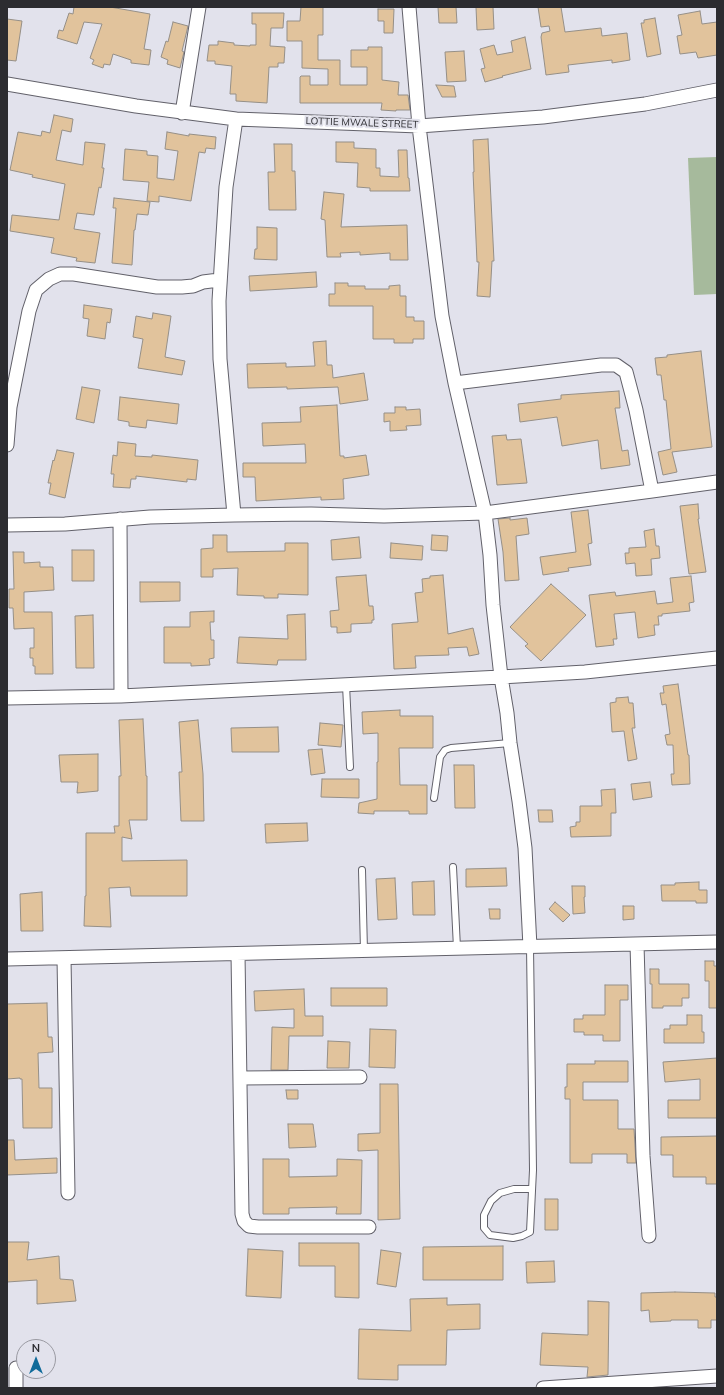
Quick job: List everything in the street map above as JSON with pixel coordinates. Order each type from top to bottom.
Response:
[{"type":"street","points":[[182,113],[199,7]]},
{"type":"street","points":[[409,7],[419,126],[442,316],[454,383],[485,513],[501,677],[525,848],[530,947]]},
{"type":"street","name":"LOTTIE MWALE STREET","points":[[7,84],[182,113],[236,119],[419,126],[543,117],[644,104],[717,90]]},
{"type":"street","points":[[234,515],[220,360],[218,301],[226,187],[236,119]]},
{"type":"street","points":[[7,446],[10,407],[28,311],[36,290],[49,279],[60,274],[74,274],[157,287],[193,286],[203,282],[219,280]]},
{"type":"street","points":[[454,383],[601,365],[616,365],[626,372],[636,410],[652,492]]},
{"type":"street","points":[[7,525],[65,524],[120,519],[234,515],[311,514],[384,516],[485,513],[652,492],[717,482]]},
{"type":"street","points":[[120,519],[121,696]]},
{"type":"street","points":[[7,698],[121,696],[346,686],[586,672],[717,658]]},
{"type":"street","points":[[7,959],[717,942]]},
{"type":"street","points":[[637,944],[643,1156],[649,1236]]},
{"type":"street","points":[[238,954],[242,1214],[244,1221],[249,1226],[258,1227],[369,1227]]},
{"type":"street","points":[[64,958],[68,1193]]},
{"type":"street","points":[[241,1078],[360,1077]]},
{"type":"street","points":[[543,1388],[717,1376]]},
{"type":"lane","points":[[346,686],[350,767]]},
{"type":"lane","points":[[434,798],[440,757],[445,750],[451,748],[510,743]]},
{"type":"lane","points":[[453,867],[457,948]]},
{"type":"lane","points":[[362,870],[364,951]]},
{"type":"lane","points":[[530,947],[533,1170],[530,1232],[513,1238],[490,1235],[484,1228],[484,1215],[491,1201],[500,1193],[514,1189],[532,1189]]},
{"type":"green space","points":[[717,157],[717,294],[694,295],[688,158]]},
{"type":"building","points":[[74,7],[110,7],[150,14],[144,49],[151,50],[149,65],[131,63],[131,60],[113,54],[110,65],[104,64],[103,68],[92,64],[94,60],[90,58],[102,24],[84,22],[77,44],[57,38],[59,30],[63,31],[69,13],[73,14]]},
{"type":"building","points":[[301,7],[323,7],[323,35],[318,35],[318,60],[340,60],[340,85],[367,85],[367,67],[351,67],[351,50],[368,50],[368,47],[382,47],[382,80],[399,82],[398,95],[408,95],[410,110],[381,110],[382,103],[300,103],[301,76],[310,76],[310,85],[328,85],[328,69],[302,68],[302,41],[287,41],[287,21],[300,21]]},
{"type":"building","points":[[438,7],[456,7],[457,23],[439,23]]},
{"type":"building","points":[[476,7],[493,7],[494,29],[477,30]]},
{"type":"building","points":[[538,7],[561,7],[565,32],[601,28],[602,36],[627,33],[630,60],[612,63],[612,60],[568,65],[569,72],[546,75],[541,37],[542,33],[550,31],[549,26],[541,27]]},
{"type":"building","points":[[378,9],[394,9],[393,33],[384,33],[384,21],[378,21]]},
{"type":"building","points":[[700,11],[702,24],[717,22],[717,55],[698,58],[696,52],[680,54],[677,36],[682,35],[678,15]]},
{"type":"building","points":[[252,13],[284,13],[283,28],[271,28],[270,46],[285,47],[284,63],[278,63],[278,67],[269,67],[267,103],[236,101],[236,94],[230,94],[232,66],[215,64],[215,61],[207,61],[209,45],[218,45],[218,41],[234,43],[234,45],[256,45],[256,24],[252,24]]},
{"type":"building","points":[[655,18],[661,54],[647,57],[641,23],[644,23],[644,20]]},
{"type":"building","points":[[7,19],[22,21],[16,61],[7,60]]},
{"type":"building","points":[[173,22],[188,26],[182,51],[184,52],[180,68],[167,64],[168,60],[161,57],[166,41],[168,42]]},
{"type":"building","points":[[525,37],[531,69],[485,82],[481,69],[485,68],[480,49],[494,45],[497,55],[513,52],[511,41]]},
{"type":"building","points":[[464,51],[466,81],[447,82],[445,52]]},
{"type":"building","points":[[436,85],[454,86],[456,97],[442,97]]},
{"type":"building","points":[[54,115],[73,119],[71,132],[62,130],[56,160],[83,165],[85,142],[105,144],[101,188],[99,187],[94,215],[77,213],[74,229],[100,233],[95,263],[76,261],[77,258],[51,253],[54,238],[10,231],[12,215],[59,220],[65,184],[32,177],[33,175],[10,170],[18,132],[41,136],[42,131],[50,133]]},
{"type":"building","points":[[167,132],[189,136],[189,134],[216,137],[215,149],[206,148],[205,153],[199,152],[191,201],[159,196],[159,202],[147,201],[149,182],[123,180],[125,149],[147,151],[147,155],[158,156],[157,178],[174,180],[178,151],[165,149]]},
{"type":"building","points":[[488,139],[494,261],[492,261],[490,297],[477,296],[479,262],[477,262],[473,172],[473,140]]},
{"type":"building","points":[[336,142],[354,142],[354,148],[376,149],[376,168],[380,168],[380,176],[399,177],[398,150],[407,150],[410,191],[370,191],[370,188],[357,187],[358,163],[336,162]]},
{"type":"building","points":[[274,144],[292,144],[292,171],[295,171],[296,210],[269,210],[268,172],[275,172]]},
{"type":"building","points":[[324,192],[344,194],[341,227],[407,225],[408,260],[390,260],[390,253],[360,255],[360,252],[340,253],[341,257],[327,257],[325,220],[321,219]]},
{"type":"building","points":[[114,198],[150,202],[148,215],[137,214],[134,230],[132,265],[112,263],[116,208],[113,208]]},
{"type":"building","points":[[257,227],[277,228],[277,260],[254,259],[255,249],[257,249]]},
{"type":"building","points":[[316,272],[317,287],[250,291],[249,276]]},
{"type":"building","points":[[335,283],[348,283],[348,286],[365,286],[365,289],[389,289],[389,286],[400,285],[400,296],[406,296],[406,317],[414,317],[414,321],[424,321],[424,339],[413,339],[413,343],[394,343],[394,339],[373,339],[373,306],[329,306],[329,294],[335,294]]},
{"type":"building","points":[[84,305],[112,309],[110,323],[107,322],[105,339],[87,336],[89,319],[83,318]]},
{"type":"building","points":[[153,313],[171,316],[165,357],[185,361],[182,375],[138,368],[143,339],[133,337],[136,316],[152,319]]},
{"type":"building","points":[[326,341],[327,365],[332,365],[333,378],[364,373],[368,400],[340,404],[338,387],[287,389],[287,387],[248,388],[247,364],[286,363],[286,367],[315,366],[313,342]]},
{"type":"building","points":[[701,351],[712,447],[672,452],[677,472],[663,475],[658,452],[671,449],[666,400],[664,400],[661,375],[657,375],[655,358]]},
{"type":"building","points":[[82,387],[100,390],[94,423],[76,419]]},
{"type":"building","points":[[619,391],[620,408],[615,408],[622,451],[628,450],[630,465],[601,469],[598,440],[562,446],[557,417],[520,422],[518,404],[561,399],[561,395]]},
{"type":"building","points":[[120,397],[179,404],[177,424],[147,420],[146,428],[129,426],[129,422],[118,420]]},
{"type":"building","points":[[337,405],[340,456],[344,456],[344,458],[366,455],[369,475],[343,479],[344,499],[321,500],[321,497],[256,501],[255,477],[243,477],[243,463],[306,463],[305,444],[263,446],[262,423],[301,422],[300,407]]},
{"type":"building","points":[[395,407],[406,407],[406,410],[420,409],[421,425],[406,426],[407,430],[390,431],[390,421],[384,422],[384,413],[395,413]]},
{"type":"building","points":[[506,435],[507,440],[521,439],[527,483],[497,485],[492,436]]},
{"type":"building","points":[[118,442],[136,444],[135,456],[152,457],[152,455],[198,460],[196,480],[187,479],[187,482],[136,476],[136,479],[131,479],[130,488],[113,487],[114,474],[111,474],[113,455],[117,456]]},
{"type":"building","points":[[57,450],[74,453],[65,498],[49,494],[51,483],[48,483],[53,460],[54,461]]},
{"type":"building","points":[[698,504],[698,519],[706,572],[689,574],[680,506]]},
{"type":"building","points":[[588,510],[592,543],[588,544],[591,565],[568,568],[569,571],[543,575],[540,557],[576,552],[571,512]]},
{"type":"building","points":[[510,518],[510,520],[527,518],[529,534],[516,536],[519,580],[505,581],[503,552],[498,519]]},
{"type":"building","points":[[654,529],[656,546],[659,546],[660,558],[651,559],[652,575],[636,576],[635,563],[626,564],[625,553],[629,553],[629,548],[646,547],[644,531]]},
{"type":"building","points":[[213,535],[227,535],[227,552],[285,551],[285,543],[308,543],[308,595],[278,594],[278,598],[264,598],[264,596],[237,595],[238,568],[213,569],[213,577],[201,577],[201,549],[213,548]]},
{"type":"building","points":[[432,535],[448,536],[447,551],[431,550]]},
{"type":"building","points":[[359,537],[361,558],[332,560],[331,540]]},
{"type":"building","points":[[391,543],[423,546],[422,560],[390,558]]},
{"type":"building","points":[[72,550],[94,550],[94,581],[72,581]]},
{"type":"building","points":[[13,552],[24,552],[24,563],[40,562],[40,567],[53,567],[54,590],[24,592],[24,612],[52,612],[53,674],[35,674],[33,658],[30,658],[30,648],[34,648],[34,628],[14,629],[13,608],[9,608],[9,589],[14,589]]},
{"type":"building","points":[[366,575],[369,606],[373,606],[374,620],[372,620],[372,623],[351,624],[351,632],[337,633],[337,627],[331,627],[330,611],[339,610],[336,577]]},
{"type":"building","points":[[443,575],[448,634],[473,628],[479,654],[469,656],[467,647],[448,648],[449,655],[415,656],[416,668],[394,669],[392,624],[418,622],[415,593],[423,592],[422,579],[430,578],[430,576]]},
{"type":"building","points":[[691,576],[694,602],[689,603],[690,611],[662,614],[662,616],[658,616],[659,625],[654,625],[655,635],[638,638],[635,612],[614,614],[617,639],[613,639],[614,645],[596,647],[589,595],[615,592],[616,596],[655,591],[657,604],[673,602],[670,578]]},
{"type":"building","points":[[140,582],[180,582],[180,601],[140,602]]},
{"type":"building","points":[[551,584],[586,615],[541,661],[525,646],[528,644],[510,627]]},
{"type":"building","points":[[214,611],[214,622],[210,622],[211,640],[214,640],[214,658],[209,659],[210,665],[191,666],[191,663],[164,663],[164,627],[190,627],[190,612]]},
{"type":"building","points":[[305,614],[306,660],[278,660],[277,665],[237,663],[239,637],[288,639],[287,615]]},
{"type":"building","points":[[93,615],[94,668],[76,668],[75,616]]},
{"type":"building","points":[[678,684],[689,755],[690,784],[672,785],[671,774],[674,774],[673,745],[667,745],[665,735],[670,734],[666,704],[662,705],[660,693],[664,693],[663,686]]},
{"type":"building","points":[[628,697],[629,703],[633,703],[635,728],[632,728],[637,759],[628,761],[624,731],[612,732],[610,703],[616,702],[616,698]]},
{"type":"building","points":[[400,710],[400,716],[433,716],[433,748],[399,748],[400,785],[427,785],[427,814],[409,814],[409,811],[374,811],[374,814],[358,813],[359,803],[377,799],[378,733],[363,734],[362,712]]},
{"type":"building","points":[[143,719],[147,776],[147,820],[129,820],[132,839],[122,837],[122,861],[187,860],[187,896],[131,896],[130,887],[109,888],[111,927],[84,926],[86,896],[86,833],[115,833],[114,826],[119,826],[119,776],[121,776],[119,720]]},
{"type":"building","points":[[198,720],[203,774],[204,821],[181,821],[179,772],[182,772],[179,722]]},
{"type":"building","points":[[320,723],[343,725],[341,747],[318,745]]},
{"type":"building","points":[[278,727],[279,752],[232,752],[231,728]]},
{"type":"building","points":[[322,749],[325,773],[311,775],[308,750]]},
{"type":"building","points":[[98,754],[98,791],[77,793],[78,782],[61,782],[59,755]]},
{"type":"building","points":[[454,765],[474,765],[475,808],[455,808]]},
{"type":"building","points":[[322,779],[359,779],[359,798],[321,797]]},
{"type":"building","points":[[650,782],[652,797],[633,800],[631,784]]},
{"type":"building","points":[[615,789],[616,813],[611,813],[611,836],[571,837],[570,827],[576,826],[576,822],[580,822],[580,806],[602,806],[601,790]]},
{"type":"building","points":[[538,810],[552,810],[553,822],[539,822]]},
{"type":"building","points":[[307,823],[308,841],[266,843],[265,824]]},
{"type":"building","points":[[506,868],[507,886],[466,887],[466,869]]},
{"type":"building","points":[[395,878],[397,919],[378,920],[376,879]]},
{"type":"building","points":[[434,881],[435,915],[413,915],[412,882]]},
{"type":"building","points":[[699,882],[699,890],[707,890],[707,903],[696,903],[696,901],[662,901],[661,885]]},
{"type":"building","points":[[572,886],[585,886],[585,913],[573,914]]},
{"type":"building","points":[[42,892],[43,931],[21,931],[20,894]]},
{"type":"building","points":[[555,902],[570,915],[563,922],[549,909]]},
{"type":"building","points":[[623,906],[634,906],[634,919],[623,920]]},
{"type":"building","points":[[489,909],[500,909],[500,919],[490,919]]},
{"type":"building","points":[[705,961],[714,961],[714,966],[717,966],[717,1008],[709,1008],[709,981],[705,981]]},
{"type":"building","points":[[650,969],[659,969],[659,984],[689,984],[689,998],[682,998],[682,1006],[663,1006],[663,1008],[652,1008],[652,984],[650,984]]},
{"type":"building","points":[[605,985],[628,985],[628,1000],[620,1000],[620,1041],[603,1041],[603,1035],[584,1035],[584,1032],[574,1032],[574,1019],[583,1019],[583,1015],[605,1015]]},
{"type":"building","points":[[331,988],[387,988],[387,1006],[331,1006]]},
{"type":"building","points":[[304,989],[305,1016],[323,1016],[323,1036],[289,1036],[288,1070],[271,1070],[272,1027],[294,1028],[294,1009],[255,1011],[254,991]]},
{"type":"building","points":[[47,1003],[48,1037],[52,1037],[53,1052],[38,1053],[39,1088],[52,1088],[52,1128],[23,1128],[22,1079],[7,1079],[7,1004]]},
{"type":"building","points":[[687,1015],[702,1015],[702,1032],[704,1032],[704,1043],[664,1043],[664,1029],[670,1029],[670,1025],[687,1025]]},
{"type":"building","points":[[370,1029],[396,1030],[395,1068],[369,1067]]},
{"type":"building","points":[[328,1041],[350,1042],[349,1068],[327,1068]]},
{"type":"building","points":[[717,1058],[717,1118],[668,1118],[668,1100],[700,1100],[700,1079],[665,1082],[663,1062]]},
{"type":"building","points":[[595,1061],[628,1061],[628,1082],[583,1082],[583,1100],[618,1100],[618,1129],[634,1129],[636,1163],[627,1163],[627,1154],[592,1154],[592,1163],[570,1163],[570,1099],[565,1099],[565,1087],[567,1087],[567,1064],[595,1064]]},
{"type":"building","points":[[380,1084],[398,1084],[400,1219],[378,1220],[378,1150],[358,1151],[358,1134],[380,1133]]},
{"type":"building","points":[[286,1090],[298,1090],[298,1099],[287,1099]]},
{"type":"building","points":[[288,1124],[313,1124],[316,1147],[289,1148]]},
{"type":"building","points":[[717,1136],[717,1184],[706,1184],[706,1177],[673,1177],[673,1155],[661,1155],[661,1137]]},
{"type":"building","points":[[7,1140],[14,1140],[15,1160],[57,1158],[57,1173],[7,1175]]},
{"type":"building","points":[[263,1159],[289,1159],[289,1177],[337,1176],[337,1159],[362,1160],[361,1214],[336,1214],[337,1207],[289,1208],[289,1214],[263,1214]]},
{"type":"building","points":[[545,1199],[558,1199],[558,1230],[545,1230]]},
{"type":"building","points":[[7,1242],[29,1242],[27,1260],[59,1256],[60,1279],[73,1280],[76,1301],[37,1304],[37,1280],[7,1282]]},
{"type":"building","points":[[299,1243],[359,1243],[359,1298],[335,1297],[335,1266],[299,1266]]},
{"type":"building","points":[[503,1246],[503,1280],[423,1280],[423,1247]]},
{"type":"building","points":[[248,1249],[283,1251],[281,1298],[246,1296]]},
{"type":"building","points":[[381,1250],[401,1253],[396,1287],[377,1284]]},
{"type":"building","points":[[554,1261],[555,1282],[527,1283],[526,1262]]},
{"type":"building","points":[[641,1293],[715,1293],[715,1297],[717,1297],[717,1320],[711,1320],[711,1328],[698,1328],[698,1320],[650,1322],[649,1310],[641,1311]]},
{"type":"building","points":[[447,1298],[447,1305],[480,1304],[480,1329],[447,1330],[446,1365],[398,1365],[398,1380],[358,1379],[359,1329],[411,1331],[410,1299]]},
{"type":"building","points":[[588,1301],[609,1302],[608,1375],[587,1377],[588,1367],[540,1365],[542,1333],[588,1335]]}]
